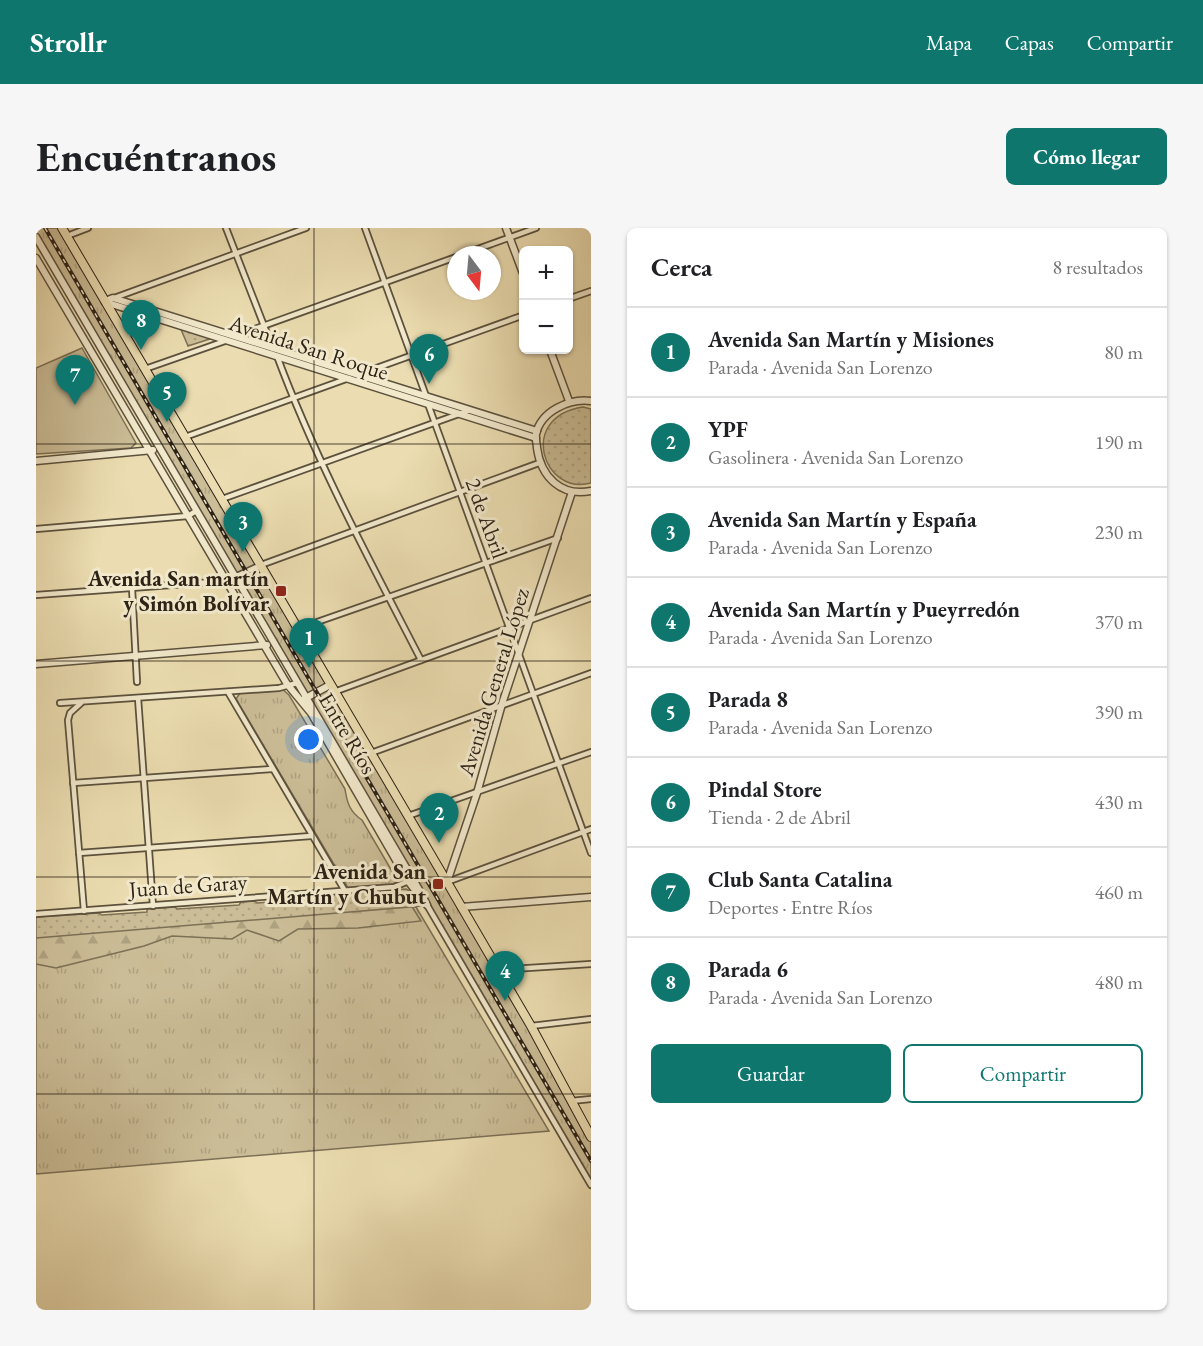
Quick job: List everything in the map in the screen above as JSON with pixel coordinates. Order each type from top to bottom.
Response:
[{"type":"main road","points":[[62,228],[531,1026],[591,1137]]},
{"type":"street","points":[[67,236],[88,228]]},
{"type":"street","points":[[226,228],[292,399],[355,531],[421,660]]},
{"type":"street","points":[[105,302],[306,228]]},
{"type":"street","name":"2 de Abril","points":[[365,228],[591,853]]},
{"type":"street","points":[[506,228],[519,262]]},
{"type":"street","points":[[486,246],[536,228]]},
{"type":"street","name":"Entre Ríos","points":[[36,237],[297,683],[303,699],[591,1185]]},
{"type":"street","name":"Entre Ríos","points":[[36,258],[264,646],[289,687],[303,699]]},
{"type":"street","points":[[145,369],[447,260]]},
{"type":"street","points":[[51,284],[60,279]]},
{"type":"street","points":[[573,297],[591,291]]},
{"type":"street","name":"Avenida San Roque","points":[[113,298],[235,336],[348,378],[536,438]]},
{"type":"street","name":"Avenida San Roque","points":[[105,302],[228,340],[359,375],[537,431]]},
{"type":"street","points":[[186,437],[519,317]]},
{"type":"street","points":[[91,351],[99,346]]},
{"type":"street","points":[[551,354],[569,402]]},
{"type":"street","points":[[591,401],[569,402],[554,411],[537,431],[536,438],[539,463],[549,479],[572,492],[591,491]]},
{"type":"street","points":[[222,500],[471,410]]},
{"type":"street","points":[[36,461],[150,452],[159,448]]},
{"type":"street","points":[[36,595],[226,581],[261,565],[539,463]]},
{"type":"street","name":"Avenida General López","points":[[447,882],[477,793],[502,704],[572,492]]},
{"type":"street","points":[[36,529],[188,516],[196,511]]},
{"type":"street","points":[[297,629],[558,538]]},
{"type":"street","points":[[132,588],[137,682]]},
{"type":"street","points":[[303,699],[421,660],[591,598]]},
{"type":"street","points":[[36,664],[264,646],[273,643]]},
{"type":"street","points":[[370,753],[591,673]]},
{"type":"street","points":[[60,703],[289,687],[297,683]]},
{"type":"street","points":[[228,692],[345,891]]},
{"type":"street","points":[[138,698],[153,906]]},
{"type":"street","points":[[83,701],[70,712],[68,720],[84,911]]},
{"type":"street","points":[[408,816],[591,752]]},
{"type":"street","points":[[73,783],[272,769]]},
{"type":"street","points":[[447,882],[591,829]]},
{"type":"street","points":[[79,853],[311,836]]},
{"type":"street","name":"Juan de Garay","points":[[36,914],[394,887],[411,880]]},
{"type":"street","points":[[461,907],[591,897]]},
{"type":"street","points":[[497,970],[591,964]]},
{"type":"street","points":[[531,1026],[591,1019]]},
{"type":"street","points":[[571,1101],[591,1099]]},
{"type":"green space","points":[[36,228],[62,228],[261,565],[591,1137],[591,1185],[36,237]]},
{"type":"green space","points":[[180,327],[213,338],[188,346]]},
{"type":"green space","points":[[82,348],[136,443],[131,448],[36,454],[36,368]]},
{"type":"green space","points":[[583,407],[591,409],[591,483],[574,484],[560,478],[550,467],[544,454],[544,439],[550,425],[562,414]]},
{"type":"green space","points":[[282,689],[289,695],[345,789],[350,807],[362,820],[396,878],[396,882],[392,885],[348,888],[236,699],[240,693]]},
{"type":"green space","points":[[406,889],[413,893],[421,906],[36,938],[36,917],[147,912],[147,909],[239,905],[241,902],[323,898],[326,895]]},
{"type":"green space","points":[[411,905],[421,921],[358,928],[298,929],[279,941],[247,930],[232,939],[172,936],[144,946],[56,968],[36,964],[36,934]]},
{"type":"green space","points":[[416,907],[549,1131],[36,1174],[36,938]]},
{"type":"railway","points":[[45,228],[591,1161]]},
{"type":"place","name":"Parada 6","points":[[141,350]]},
{"type":"place","name":"Pindal Store","points":[[429,384]]},
{"type":"place","name":"Club Santa Catalina","points":[[75,405]]},
{"type":"place","name":"Parada 8","points":[[167,422]]},
{"type":"place","name":"Avenida San Martín y España","points":[[243,552]]},
{"type":"place","name":"Avenida San martín y Simón Bolívar","points":[[281,591]]},
{"type":"place","name":"Avenida San Martín y Misiones","points":[[309,668]]},
{"type":"place","name":"YPF","points":[[439,843]]},
{"type":"place","name":"Avenida San Martín y Chubut","points":[[438,884]]},
{"type":"place","name":"Avenida San Martín y Pueyrredón","points":[[505,1001]]}]
